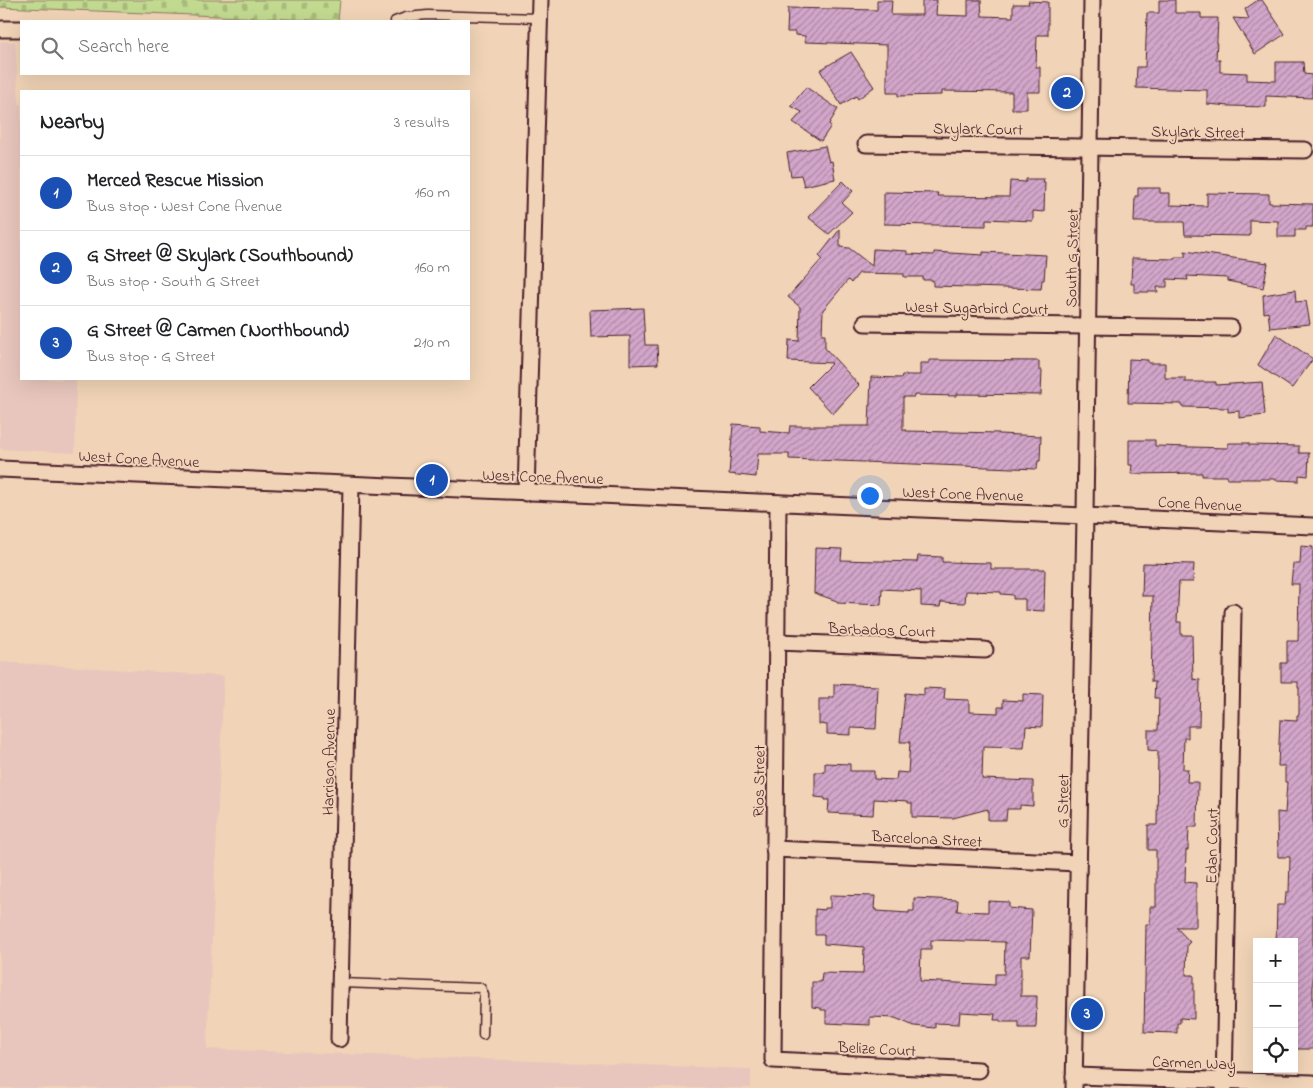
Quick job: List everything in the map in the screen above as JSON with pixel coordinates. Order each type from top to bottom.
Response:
[{"type":"street","points":[[526,492],[540,0]]},
{"type":"street","name":"South G Street","points":[[1085,516],[1092,0]]},
{"type":"street","points":[[0,29],[20,29]]},
{"type":"street","name":"Skylark Court","points":[[866,144],[1090,147]]},
{"type":"street","name":"Skylark Street","points":[[1090,147],[1305,150]]},
{"type":"street","name":"West Sugarbird Court","points":[[865,323],[1231,328]]},
{"type":"street","name":"West Cone Avenue","points":[[0,469],[1085,516]]},
{"type":"street","name":"Harrison Avenue","points":[[340,1039],[351,485]]},
{"type":"street","name":"Rios Street","points":[[773,1060],[778,503]]},
{"type":"street","name":"Cone Avenue","points":[[1085,516],[1313,526]]},
{"type":"street","name":"G Street","points":[[1074,1082],[1085,516]]},
{"type":"street","name":"Edan Court","points":[[1224,1084],[1233,612]]},
{"type":"street","name":"Barbados Court","points":[[777,642],[985,650]]},
{"type":"street","name":"Barcelona Street","points":[[774,849],[1078,863]]},
{"type":"street","name":"Belize Court","points":[[773,1060],[978,1070]]},
{"type":"street","name":"Carmen Way","points":[[1074,1082],[1313,1083]]},
{"type":"lane","points":[[398,20],[406,17],[428,15],[539,18]]},
{"type":"lane","points":[[341,983],[481,988],[484,995],[483,1035]]},
{"type":"shaded area","points":[[0,41],[15,42],[20,104],[20,380],[76,380],[75,453],[0,449]]},
{"type":"shaded area","points":[[0,662],[224,676],[207,1049],[751,1069],[751,1088],[0,1088]]},
{"type":"green space","points":[[0,0],[340,0],[338,20],[0,7]]},
{"type":"building","points":[[877,0],[892,0],[891,15],[922,15],[922,0],[937,0],[936,15],[968,16],[968,0],[981,0],[982,16],[1013,17],[1013,4],[1029,4],[1028,1],[1048,2],[1048,35],[1037,35],[1036,67],[1040,67],[1040,92],[1027,92],[1027,109],[1012,109],[1012,92],[942,91],[942,95],[898,96],[898,93],[887,93],[887,45],[805,42],[805,36],[795,35],[795,32],[787,32],[788,8],[877,10]]},
{"type":"building","points":[[1159,0],[1175,0],[1175,13],[1201,13],[1201,18],[1218,18],[1216,60],[1220,60],[1220,72],[1247,73],[1247,80],[1276,81],[1276,62],[1303,62],[1304,74],[1312,75],[1312,98],[1266,96],[1266,107],[1230,106],[1207,104],[1207,90],[1136,88],[1137,67],[1145,67],[1147,13],[1159,13]]},
{"type":"building","points":[[1258,0],[1262,0],[1285,34],[1255,54],[1233,18],[1249,19],[1245,9]]},
{"type":"building","points":[[851,52],[874,87],[858,99],[856,96],[841,105],[820,70]]},
{"type":"building","points":[[806,87],[838,109],[829,124],[831,126],[821,141],[793,122],[802,112],[791,106]]},
{"type":"building","points":[[825,146],[829,162],[832,161],[835,179],[804,186],[801,175],[791,176],[787,153]]},
{"type":"building","points":[[1026,179],[1044,179],[1043,182],[1045,182],[1044,212],[1033,211],[1033,221],[986,219],[986,226],[884,224],[884,192],[938,193],[937,196],[1009,197],[1010,181],[1026,182]]},
{"type":"building","points":[[843,181],[853,191],[842,203],[852,212],[829,234],[808,217]]},
{"type":"building","points":[[1138,188],[1160,188],[1160,193],[1170,193],[1170,205],[1207,206],[1207,193],[1269,194],[1269,203],[1313,204],[1313,227],[1306,227],[1306,230],[1295,230],[1295,237],[1278,237],[1278,221],[1250,220],[1250,236],[1185,235],[1184,222],[1134,222],[1135,196],[1138,196]]},
{"type":"building","points":[[840,229],[840,247],[849,248],[872,266],[873,249],[907,251],[907,254],[934,255],[934,252],[983,255],[983,252],[1046,255],[1044,280],[1042,280],[1041,289],[933,286],[933,280],[923,280],[923,277],[904,277],[904,274],[859,273],[851,283],[848,280],[823,310],[822,334],[825,334],[825,348],[859,385],[833,414],[808,387],[832,363],[788,361],[789,340],[799,341],[800,307],[788,297],[822,259],[819,256]]},
{"type":"building","points":[[1185,251],[1268,263],[1263,288],[1227,281],[1227,278],[1187,276],[1188,280],[1167,279],[1167,287],[1157,287],[1158,292],[1134,292],[1134,284],[1131,284],[1132,258],[1175,259],[1175,257],[1185,257]]},
{"type":"building","points":[[1295,290],[1296,302],[1306,301],[1310,324],[1270,328],[1268,312],[1264,313],[1263,295]]},
{"type":"building","points":[[643,308],[645,345],[657,345],[658,364],[630,365],[630,336],[591,337],[590,310]]},
{"type":"building","points":[[1276,334],[1313,359],[1292,388],[1258,365]]},
{"type":"building","points":[[1129,359],[1148,360],[1148,363],[1165,363],[1165,378],[1185,378],[1185,382],[1216,382],[1216,385],[1262,382],[1265,415],[1239,418],[1239,411],[1228,412],[1228,408],[1182,407],[1182,404],[1128,403]]},
{"type":"building","points":[[929,360],[1039,361],[1039,370],[1042,370],[1041,395],[957,394],[957,396],[914,395],[914,397],[903,397],[903,430],[906,431],[1041,436],[1040,461],[1038,461],[1037,469],[789,459],[789,454],[758,454],[756,477],[729,474],[733,424],[760,426],[760,431],[789,433],[790,426],[869,426],[871,377],[901,378],[902,375],[920,375],[920,363],[929,363]]},
{"type":"building","points":[[1129,440],[1155,440],[1155,446],[1228,448],[1228,443],[1249,443],[1249,445],[1299,446],[1299,453],[1309,453],[1308,476],[1299,475],[1299,481],[1227,479],[1227,476],[1202,476],[1202,473],[1131,474],[1132,465],[1129,465]]},
{"type":"building","points":[[1301,546],[1313,547],[1313,1049],[1298,1049],[1298,938],[1276,938],[1277,905],[1285,905],[1286,892],[1289,892],[1290,857],[1278,857],[1277,812],[1285,813],[1287,782],[1285,782],[1285,766],[1278,766],[1280,720],[1297,721],[1297,715],[1299,715],[1298,682],[1281,682],[1281,663],[1287,663],[1287,641],[1298,641],[1299,584],[1291,584],[1293,564],[1300,564]]},
{"type":"building","points":[[815,548],[842,549],[841,560],[917,562],[918,556],[942,557],[942,562],[991,563],[991,569],[1045,569],[1044,611],[1025,610],[1025,599],[1013,599],[1013,595],[1001,594],[1001,592],[966,591],[965,603],[941,602],[940,607],[921,606],[921,591],[882,589],[881,605],[837,603],[837,601],[814,593]]},
{"type":"building","points":[[1143,563],[1194,564],[1193,582],[1179,582],[1177,622],[1181,622],[1181,635],[1192,635],[1193,679],[1200,680],[1199,726],[1188,726],[1188,738],[1184,738],[1183,769],[1188,769],[1187,782],[1198,782],[1197,827],[1189,827],[1185,882],[1196,883],[1196,927],[1176,927],[1190,942],[1187,945],[1186,975],[1194,975],[1194,1019],[1180,1018],[1180,1023],[1177,1023],[1177,1033],[1144,1032],[1146,924],[1150,924],[1150,907],[1156,907],[1156,850],[1148,850],[1148,825],[1157,825],[1158,751],[1148,750],[1148,730],[1158,730],[1159,698],[1154,698],[1155,682],[1151,682],[1153,596],[1142,596]]},
{"type":"building","points":[[834,684],[878,686],[876,729],[851,728],[851,735],[827,734],[827,725],[819,724],[819,699],[834,697]]},
{"type":"building","points":[[924,688],[945,689],[944,699],[969,700],[969,712],[998,713],[998,707],[1003,707],[1003,700],[1023,701],[1023,694],[1043,695],[1042,727],[1026,726],[1024,748],[983,747],[982,779],[1033,781],[1033,806],[1020,805],[1020,809],[1007,809],[1006,820],[988,820],[988,809],[953,818],[912,817],[912,803],[908,803],[908,801],[874,799],[873,815],[828,813],[829,800],[815,797],[815,772],[825,772],[825,763],[850,764],[850,771],[874,771],[874,779],[896,780],[897,772],[908,773],[910,742],[900,742],[905,693],[924,695]]},
{"type":"building","points":[[830,895],[875,896],[874,909],[877,909],[877,911],[909,913],[909,911],[914,911],[914,898],[958,900],[957,911],[988,912],[988,901],[1009,902],[1009,908],[1032,910],[1030,956],[1021,956],[1021,996],[1037,996],[1036,1028],[1019,1028],[1019,1022],[994,1020],[995,1014],[960,1012],[959,1024],[935,1023],[935,1028],[914,1026],[895,1018],[870,1017],[870,1025],[826,1023],[826,1010],[812,1007],[812,982],[821,982],[822,973],[863,974],[864,947],[824,944],[824,935],[815,935],[815,909],[825,910],[825,908],[830,908]],"holes":[[[931,940],[1005,942],[1004,974],[995,974],[995,985],[920,981],[921,949],[931,949]]]},
{"type":"place","name":"G Street @ Skylark (Southbound)","points":[[1067,93]]},
{"type":"place","name":"Merced Rescue Mission","points":[[432,480]]},
{"type":"place","name":"G Street @ Carmen (Northbound)","points":[[1087,1014]]}]
